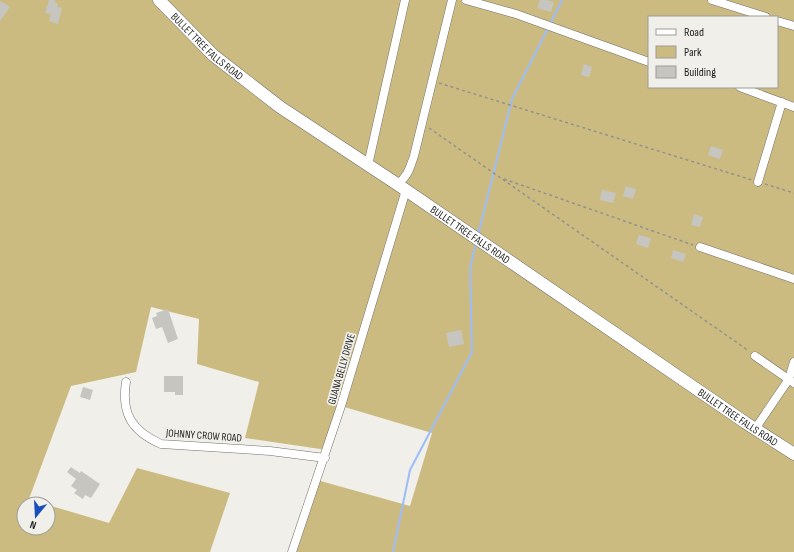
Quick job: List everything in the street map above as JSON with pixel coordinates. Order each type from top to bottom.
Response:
[{"type":"main road","name":"BULLET TREE FALLS ROAD","points":[[159,0],[213,55],[280,107],[401,187],[794,454]]},
{"type":"street","points":[[368,165],[405,0]]},
{"type":"street","points":[[401,187],[403,180],[409,172],[414,156],[452,0]]},
{"type":"street","points":[[466,0],[516,14],[648,62]]},
{"type":"street","points":[[712,0],[763,16]]},
{"type":"street","points":[[778,21],[794,26]]},
{"type":"street","points":[[743,88],[794,107]]},
{"type":"street","points":[[758,182],[782,102]]},
{"type":"street","name":"GUANA BELLY DRIVE","points":[[292,552],[325,458],[341,406],[401,187]]},
{"type":"street","points":[[700,247],[794,279]]},
{"type":"street","points":[[755,356],[791,381]]},
{"type":"street","points":[[756,429],[791,381],[794,362]]},
{"type":"street","name":"JOHNNY CROW ROAD","points":[[126,382],[124,396],[125,408],[131,420],[148,438],[161,444],[270,451],[325,458]]},
{"type":"path","points":[[432,81],[794,193]]},
{"type":"path","points":[[422,123],[755,356]]},
{"type":"path","points":[[501,179],[700,247]]},
{"type":"green space","points":[[0,0],[794,0],[794,552],[292,552],[317,480],[410,506],[432,433],[341,406],[327,450],[245,438],[259,382],[197,364],[199,319],[151,307],[136,372],[71,386],[30,496],[16,496],[16,536],[56,536],[56,507],[109,523],[137,468],[230,493],[210,552],[0,552]]},
{"type":"building","points":[[49,0],[55,0],[58,4],[57,7],[62,8],[58,24],[49,21],[51,14],[45,13]]},
{"type":"building","points":[[540,0],[554,2],[551,12],[537,8]]},
{"type":"building","points":[[0,1],[10,7],[0,21]]},
{"type":"building","points":[[584,64],[592,67],[589,77],[581,75]]},
{"type":"building","points":[[711,146],[723,150],[720,159],[708,155]]},
{"type":"building","points":[[626,186],[636,189],[633,199],[623,196]]},
{"type":"building","points":[[602,190],[616,193],[613,203],[600,200]]},
{"type":"building","points":[[694,214],[703,217],[700,227],[691,225]]},
{"type":"building","points":[[639,235],[651,238],[648,248],[636,244]]},
{"type":"building","points":[[673,250],[686,254],[683,262],[671,258]]},
{"type":"building","points":[[168,309],[178,339],[168,343],[162,327],[156,329],[152,318],[157,316],[156,313]]},
{"type":"building","points":[[461,330],[464,344],[449,347],[446,333]]},
{"type":"building","points":[[164,376],[183,376],[183,395],[175,395],[175,392],[164,392]]},
{"type":"building","points":[[83,387],[93,390],[90,400],[80,397]]},
{"type":"building","points":[[71,467],[80,473],[81,471],[100,484],[91,498],[85,495],[83,499],[74,493],[77,490],[71,486],[76,479],[67,472]]},
{"type":"waterway","points":[[550,24],[562,0]]},
{"type":"waterway","points":[[478,235],[512,99],[548,28]]},
{"type":"waterway","points":[[393,552],[410,470],[472,352],[470,268],[476,243]]}]
